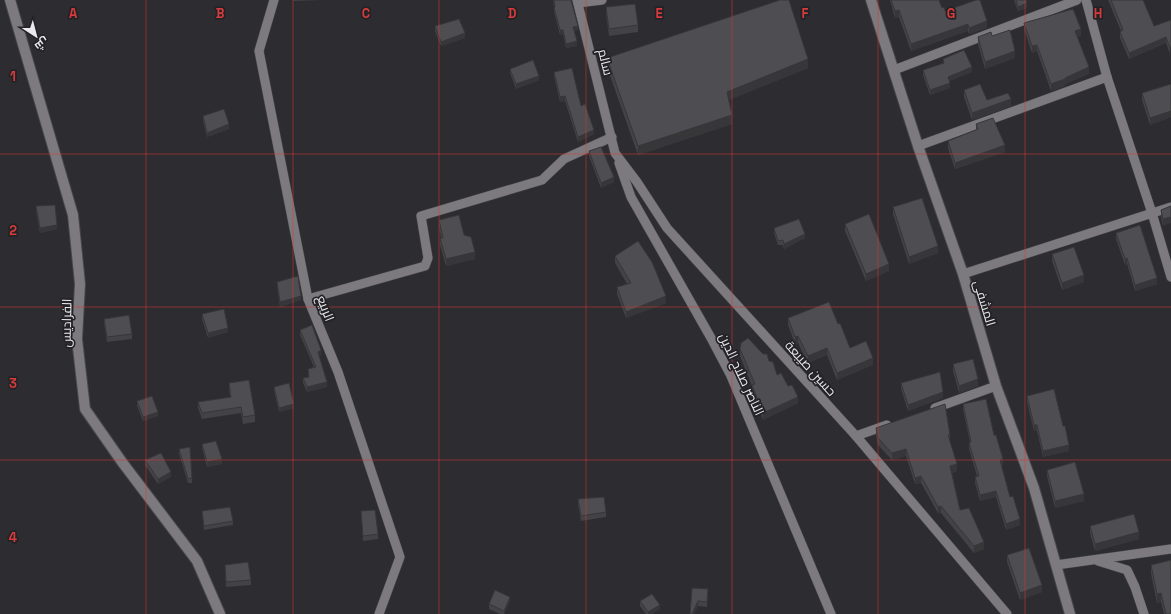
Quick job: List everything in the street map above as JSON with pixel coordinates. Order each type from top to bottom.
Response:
[{"type":"street","name":"الفراديس","points":[[10,0],[73,215],[80,284],[77,339],[85,409],[122,462],[197,561],[220,614]]},
{"type":"street","name":"الربيع","points":[[274,0],[259,51],[308,299],[338,372],[400,557],[379,614]]},
{"type":"street","points":[[577,2],[602,0]]},
{"type":"street","name":"المشفى","points":[[871,0],[918,146],[963,274],[996,386],[1034,488],[1070,614]]},
{"type":"street","points":[[894,70],[1077,0]]},
{"type":"street","points":[[1086,0],[1107,77],[1171,277]]},
{"type":"street","name":"سالم","points":[[577,2],[611,134]]},
{"type":"street","points":[[918,146],[1107,77]]},
{"type":"street","points":[[308,299],[426,266],[428,258],[421,216],[542,180],[564,159],[611,134]]},
{"type":"street","name":"حسين صيبعة","points":[[611,134],[615,153],[637,182],[667,228],[856,436],[1007,614]]},
{"type":"street","name":"الناصر صلاح الدين","points":[[615,153],[631,197],[731,376],[831,614]]},
{"type":"street","points":[[963,274],[1171,207]]},
{"type":"street","points":[[930,410],[996,386]]},
{"type":"street","points":[[856,436],[893,423]]},
{"type":"street","points":[[1056,565],[1152,550],[1171,549]]},
{"type":"street","points":[[1095,560],[1127,570],[1135,587],[1144,614]]},
{"type":"building","points":[[554,0],[571,0],[578,26],[573,27],[577,41],[566,44],[563,30],[560,30],[554,8]]},
{"type":"building","points":[[780,0],[789,0],[808,59],[727,92],[732,115],[638,146],[607,58]]},
{"type":"building","points":[[891,0],[939,0],[945,11],[980,0],[987,21],[969,28],[968,24],[911,44],[899,10],[895,11]]},
{"type":"building","points":[[1016,0],[1026,0],[1027,3],[1018,7]]},
{"type":"building","points":[[1111,0],[1143,0],[1154,26],[1171,20],[1171,47],[1170,48],[1166,37],[1129,53],[1120,32],[1123,30]]},
{"type":"building","points":[[635,4],[638,25],[609,29],[606,7]]},
{"type":"building","points":[[1073,9],[1081,29],[1075,31],[1089,67],[1051,84],[1037,45],[1032,46],[1024,23]]},
{"type":"building","points":[[459,19],[465,33],[441,42],[435,26]]},
{"type":"building","points":[[1010,30],[1015,51],[985,62],[978,37],[991,32],[992,36]]},
{"type":"building","points":[[964,50],[972,67],[948,77],[950,83],[930,90],[923,70],[944,63],[943,59]]},
{"type":"building","points":[[533,60],[539,76],[516,84],[510,69]]},
{"type":"building","points":[[572,68],[581,106],[585,104],[594,130],[578,137],[565,96],[560,97],[554,72]]},
{"type":"building","points":[[980,84],[987,100],[1008,93],[1011,99],[972,113],[964,90]]},
{"type":"building","points":[[1171,84],[1171,111],[1150,118],[1142,93]]},
{"type":"building","points":[[224,109],[229,124],[207,133],[203,116]]},
{"type":"building","points":[[993,118],[1005,145],[955,163],[948,141],[978,129],[976,124]]},
{"type":"building","points":[[601,147],[614,177],[601,183],[589,151]]},
{"type":"building","points":[[922,198],[938,246],[909,257],[893,207]]},
{"type":"building","points":[[55,205],[57,225],[40,228],[36,206]]},
{"type":"building","points":[[1171,206],[1171,217],[1163,219],[1161,210]]},
{"type":"building","points":[[869,214],[889,264],[866,274],[845,224]]},
{"type":"building","points":[[459,215],[464,235],[471,237],[475,252],[446,259],[440,238],[443,238],[439,220]]},
{"type":"building","points":[[799,219],[805,234],[784,244],[783,240],[778,241],[774,228]]},
{"type":"building","points":[[1140,225],[1157,278],[1135,285],[1127,258],[1125,259],[1116,233]]},
{"type":"building","points":[[638,241],[652,262],[666,296],[626,312],[617,287],[631,283],[615,256]]},
{"type":"building","points":[[1074,247],[1084,275],[1062,283],[1052,254]]},
{"type":"building","points":[[298,276],[301,296],[280,302],[277,282]]},
{"type":"building","points":[[829,302],[838,324],[840,323],[850,348],[866,341],[873,358],[837,373],[827,348],[808,356],[798,336],[795,337],[788,318]]},
{"type":"building","points":[[224,309],[228,328],[208,333],[202,314]]},
{"type":"building","points":[[129,315],[132,334],[107,337],[104,319]]},
{"type":"building","points":[[312,325],[321,350],[318,352],[327,382],[307,387],[303,378],[309,377],[308,369],[316,367],[300,330]]},
{"type":"building","points":[[748,338],[763,354],[767,354],[769,361],[773,362],[777,375],[781,373],[788,386],[792,385],[798,397],[763,413],[752,385],[755,384],[740,349],[741,343]]},
{"type":"building","points":[[973,359],[978,379],[959,386],[953,364]]},
{"type":"building","points":[[940,372],[943,392],[908,405],[901,383]]},
{"type":"building","points":[[249,380],[255,415],[243,417],[241,407],[202,413],[198,402],[231,397],[229,383]]},
{"type":"building","points":[[289,383],[294,404],[279,408],[274,387]]},
{"type":"building","points":[[1054,389],[1069,445],[1043,451],[1037,425],[1034,425],[1027,396]]},
{"type":"building","points":[[152,396],[158,412],[143,417],[137,401]]},
{"type":"building","points":[[986,399],[994,435],[996,435],[1003,459],[1000,460],[1010,497],[1013,496],[1020,519],[1006,524],[996,491],[980,495],[975,477],[979,476],[969,443],[971,442],[963,404]]},
{"type":"building","points":[[945,404],[950,435],[948,435],[957,464],[950,466],[960,510],[969,508],[984,542],[974,546],[941,506],[938,507],[921,476],[915,478],[906,449],[892,453],[878,438],[876,428]]},
{"type":"building","points":[[216,441],[222,459],[207,462],[202,444]]},
{"type":"building","points":[[190,447],[192,478],[188,479],[179,449]]},
{"type":"building","points":[[161,453],[171,472],[158,479],[145,460]]},
{"type":"building","points":[[1075,462],[1084,494],[1055,501],[1047,470]]},
{"type":"building","points":[[604,497],[606,512],[581,516],[578,499]]},
{"type":"building","points":[[230,507],[233,521],[204,526],[202,511]]},
{"type":"building","points":[[375,510],[378,534],[363,536],[361,511]]},
{"type":"building","points":[[1134,514],[1139,532],[1095,544],[1090,526]]},
{"type":"building","points":[[1029,548],[1042,585],[1020,593],[1007,555]]},
{"type":"building","points":[[1171,560],[1171,614],[1166,614],[1161,593],[1157,594],[1151,565]]},
{"type":"building","points":[[248,562],[251,580],[226,582],[225,565]]},
{"type":"building","points":[[692,588],[708,589],[707,602],[698,601],[692,614],[690,614]]},
{"type":"building","points":[[495,590],[510,597],[504,611],[489,604]]},
{"type":"building","points":[[652,594],[660,605],[648,612],[640,601]]}]
